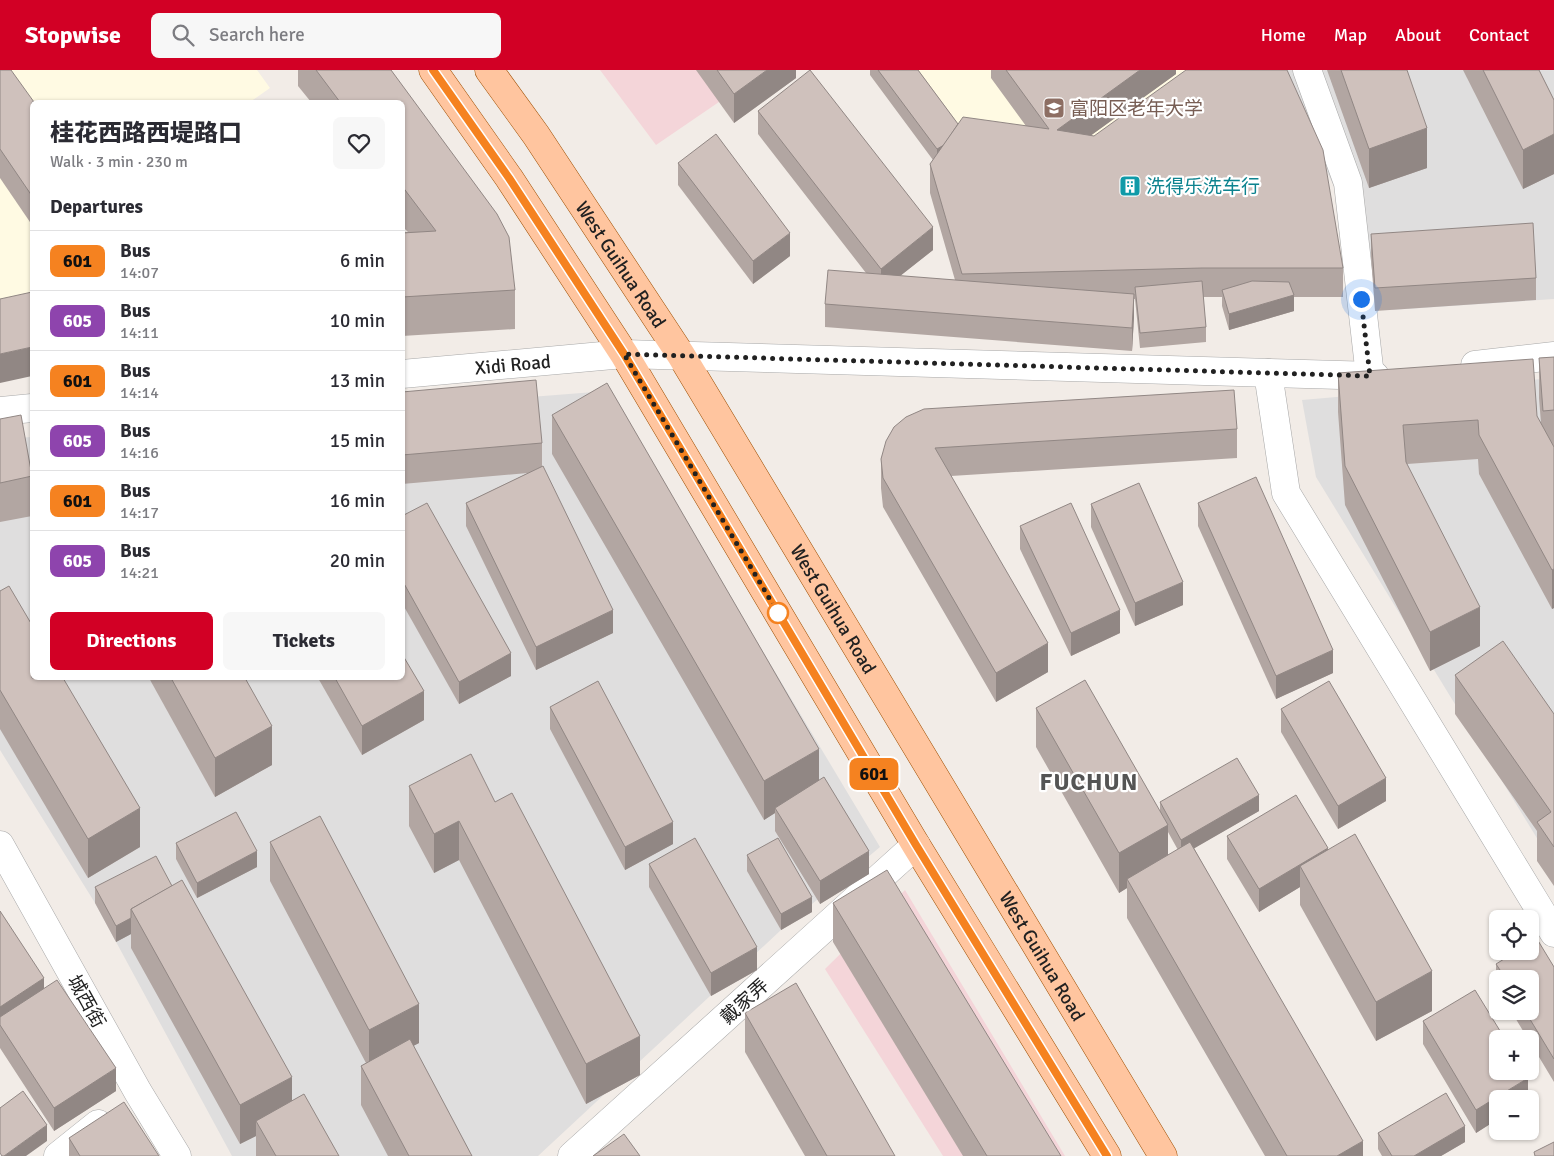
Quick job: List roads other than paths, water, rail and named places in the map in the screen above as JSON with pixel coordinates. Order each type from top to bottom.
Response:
[{"type":"main road","points":[[433,70],[509,178],[624,354],[916,845],[1107,1156]]},
{"type":"main road","name":"West Guihua Road","points":[[489,70],[536,136],[682,355],[1163,1156]]},
{"type":"street","points":[[1307,70],[1348,183],[1370,376]]},
{"type":"street","name":"Xidi Road","points":[[405,374],[624,354],[1370,376],[1399,373]]},
{"type":"street","points":[[1448,368],[1554,356]]},
{"type":"street","points":[[1268,373],[1286,493],[1554,933]]},
{"type":"street","points":[[0,411],[30,408]]},
{"type":"street","name":"城西街","points":[[0,845],[138,1092],[177,1156]]},
{"type":"street","name":"戴家弄","points":[[572,1156],[916,845]]},
{"type":"street","points":[[58,1156],[138,1092]]},
{"type":"place","name":"富阳区老年大学","points":[[1054,108]]},
{"type":"place","name":"洗得乐洗车行","points":[[1130,186]]},
{"type":"district","name":"FUCHUN","points":[[1089,782]]}]
